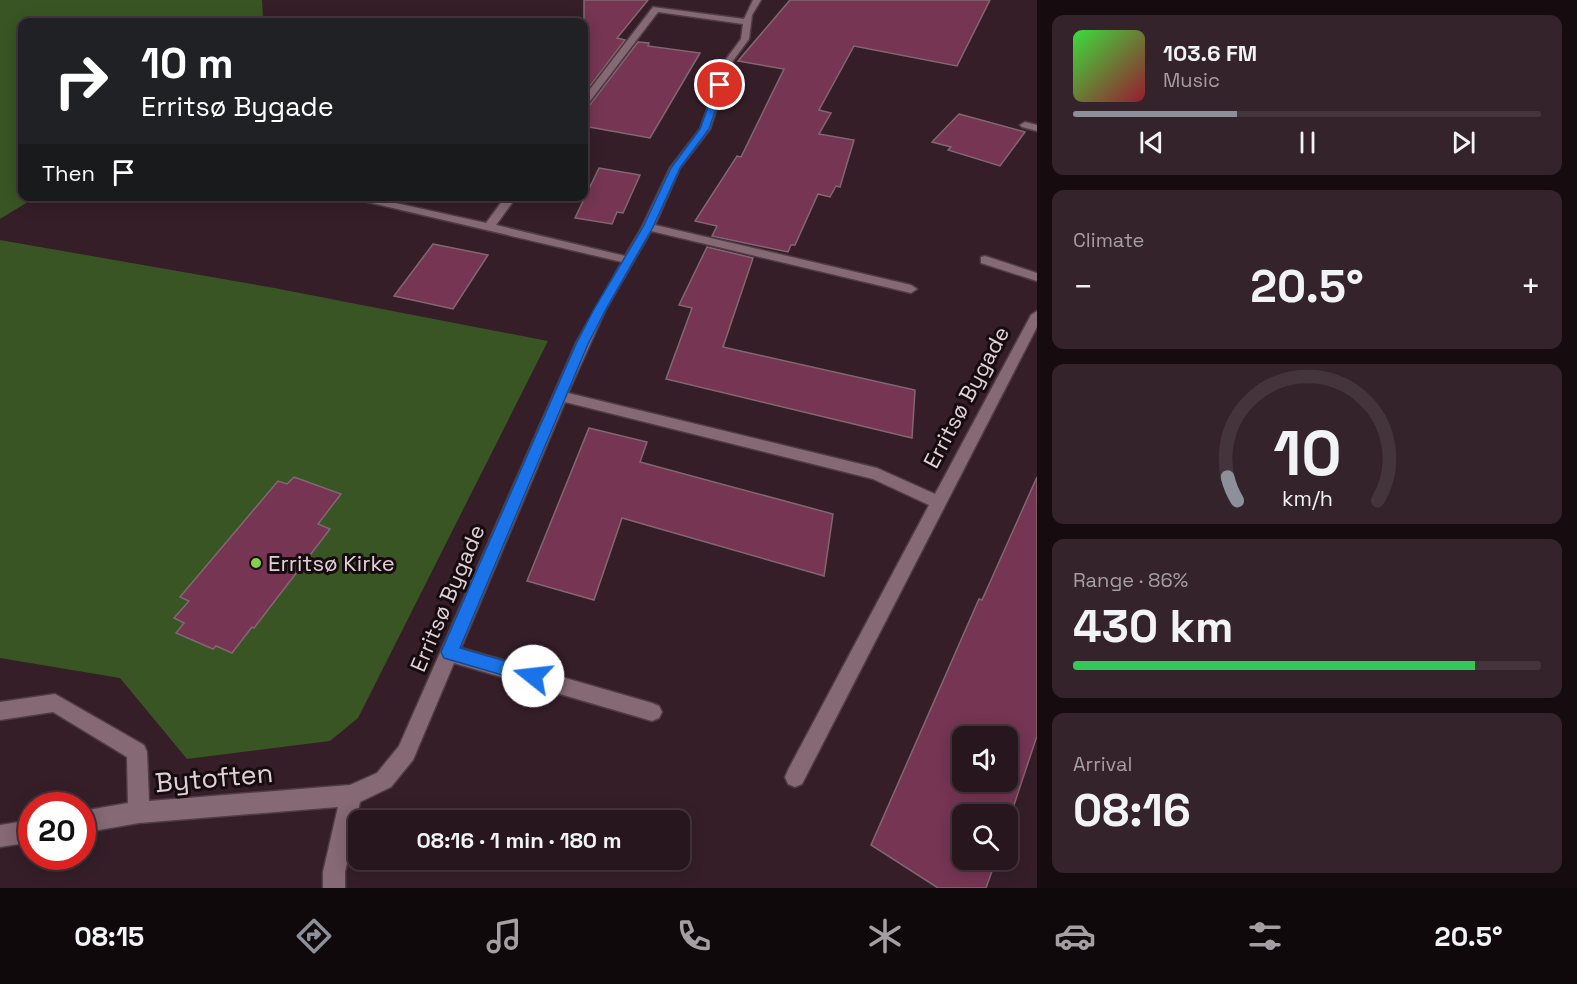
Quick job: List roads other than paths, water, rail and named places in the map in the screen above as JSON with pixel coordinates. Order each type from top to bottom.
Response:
[{"type":"street","name":"Erritsø Bygade","points":[[351,795],[384,780],[406,753],[596,317],[648,227],[675,168],[705,129],[728,62],[745,39],[748,15],[757,0]]},
{"type":"street","points":[[588,98],[656,9],[747,22]]},
{"type":"street","points":[[1025,125],[1037,128]]},
{"type":"street","points":[[370,201],[628,260]]},
{"type":"street","points":[[489,227],[508,201]]},
{"type":"street","points":[[648,227],[911,289]]},
{"type":"street","points":[[985,260],[1037,277]]},
{"type":"street","name":"Erritsø Bygade","points":[[795,777],[937,502],[1037,315]]},
{"type":"street","name":"Erritsø Bygade","points":[[560,396],[877,474],[937,502]]},
{"type":"street","points":[[450,652],[652,712]]},
{"type":"street","points":[[0,711],[55,703],[136,752],[139,812]]},
{"type":"street","points":[[334,888],[334,872],[351,795]]},
{"type":"street","name":"Bytoften","points":[[96,820],[139,812],[351,795]]},
{"type":"street","points":[[0,836],[18,833]]},
{"type":"place","name":"Erritsø Kirke","points":[[256,563]]}]
